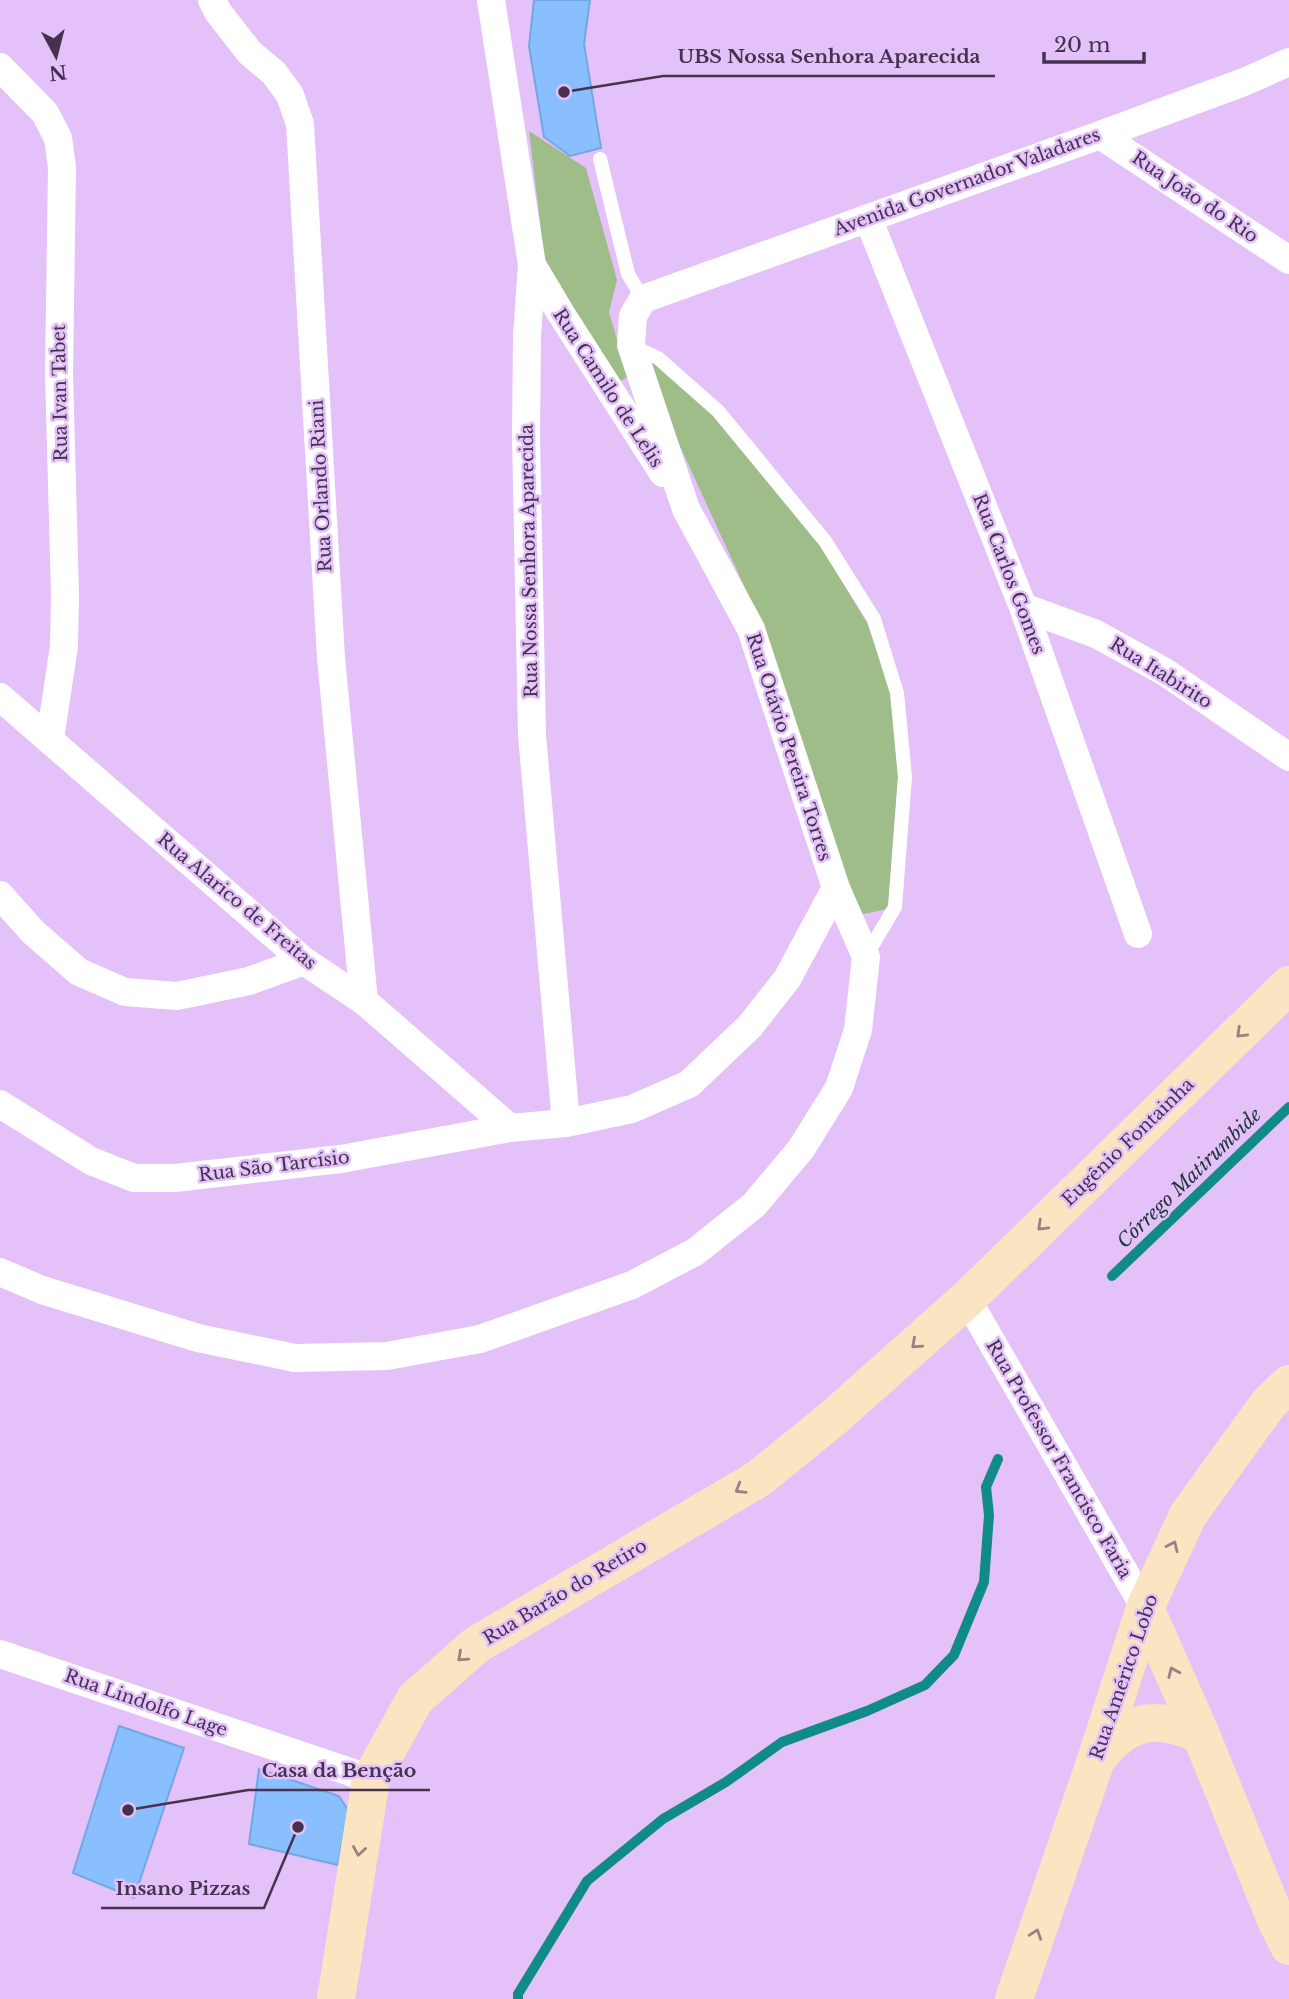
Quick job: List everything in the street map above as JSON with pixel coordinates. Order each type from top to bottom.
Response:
[{"type":"main road","name":"Eugênio Fontainha","points":[[967,1299],[1289,985]]},
{"type":"main road","name":"Rua Barão do Retiro","points":[[336,1999],[371,1779],[415,1699],[476,1645],[758,1479],[832,1419],[967,1299]]},
{"type":"main road","name":"Rua Américo Lobo","points":[[1014,1999],[1145,1608],[1188,1515],[1269,1403],[1289,1384]]},
{"type":"main road","name":"Rua Professor Francisco Faria","points":[[1145,1608],[1285,1931]]},
{"type":"main road","points":[[1096,1760],[1111,1741],[1132,1728],[1155,1722],[1179,1725],[1201,1735]]},
{"type":"street","name":"Rua Orlando Riani","points":[[212,0],[218,12],[250,53],[274,73],[290,95],[300,124],[331,658],[364,1001]]},
{"type":"street","name":"Rua Nossa Senhora Aparecida","points":[[491,0],[532,265],[527,335],[526,436],[532,735],[566,1123]]},
{"type":"street","name":"Avenida Governador Valadares","points":[[643,299],[1100,135],[1244,82],[1289,62]]},
{"type":"street","name":"Rua Ivan Tabet","points":[[0,67],[45,113],[58,138],[62,167],[59,374],[64,646],[50,739]]},
{"type":"street","name":"Rua João do Rio","points":[[1100,135],[1289,260]]},
{"type":"street","name":"Rua Carlos Gomes","points":[[867,218],[1023,607],[1138,934]]},
{"type":"street","name":"Rua Camilo de Lelis","points":[[532,265],[686,509]]},
{"type":"street","name":"Rua Otávio Pereira Torres","points":[[0,1272],[42,1290],[198,1338],[295,1358],[387,1356],[480,1339],[632,1285],[695,1252],[754,1205],[801,1149],[839,1088],[855,1041],[866,957],[836,888],[751,629],[686,509],[631,345],[633,316],[643,299]]},
{"type":"street","name":"Rua Itabirito","points":[[1023,607],[1096,634],[1165,672],[1289,757]]},
{"type":"street","name":"Rua Alarico de Freitas","points":[[0,697],[304,961],[364,1001],[510,1128]]},
{"type":"street","name":"Rua São Tarcísio","points":[[0,1104],[91,1161],[134,1178],[175,1178],[341,1159],[510,1128],[566,1123],[632,1110],[690,1084],[750,1026],[787,978],[836,888]]},
{"type":"street","points":[[0,895],[33,932],[79,972],[125,992],[177,996],[249,981],[304,961]]},
{"type":"street","name":"Rua Professor Francisco Faria","points":[[967,1299],[1145,1608]]},
{"type":"street","name":"Rua Lindolfo Lage","points":[[0,1654],[371,1779]]},
{"type":"lane","points":[[600,159],[628,274],[643,299]]},
{"type":"lane","name":"Rua Otávio Pereira Torres","points":[[631,345],[658,358],[718,411],[825,541],[874,619],[897,693],[905,777],[895,907],[866,957]]},
{"type":"green space","points":[[529,131],[586,168],[617,280],[609,312],[628,377],[616,383],[547,280]]},
{"type":"green space","points":[[653,361],[715,414],[819,543],[867,623],[891,692],[898,778],[888,909],[854,916],[763,627],[644,368]]},
{"type":"building","points":[[534,0],[590,0],[584,44],[601,148],[570,156],[544,137],[529,46]]},
{"type":"building","points":[[119,1726],[184,1748],[134,1898],[73,1873]]},
{"type":"building","points":[[259,1769],[339,1796],[348,1810],[338,1865],[249,1844]]},
{"type":"waterway","name":"Córrego Matirumbide","points":[[1112,1276],[1289,1107]]},
{"type":"waterway","name":"Córrego Matirumbide","points":[[518,1999],[518,1994],[587,1881],[663,1819],[726,1782],[782,1742],[867,1711],[925,1685],[954,1655],[984,1582],[989,1515],[986,1487],[998,1459]]},
{"type":"place","name":"UBS Nossa Senhora Aparecida","points":[[564,92]]},
{"type":"place","name":"Casa da Benção","points":[[128,1810]]},
{"type":"place","name":"Insano Pizzas","points":[[298,1827]]}]
